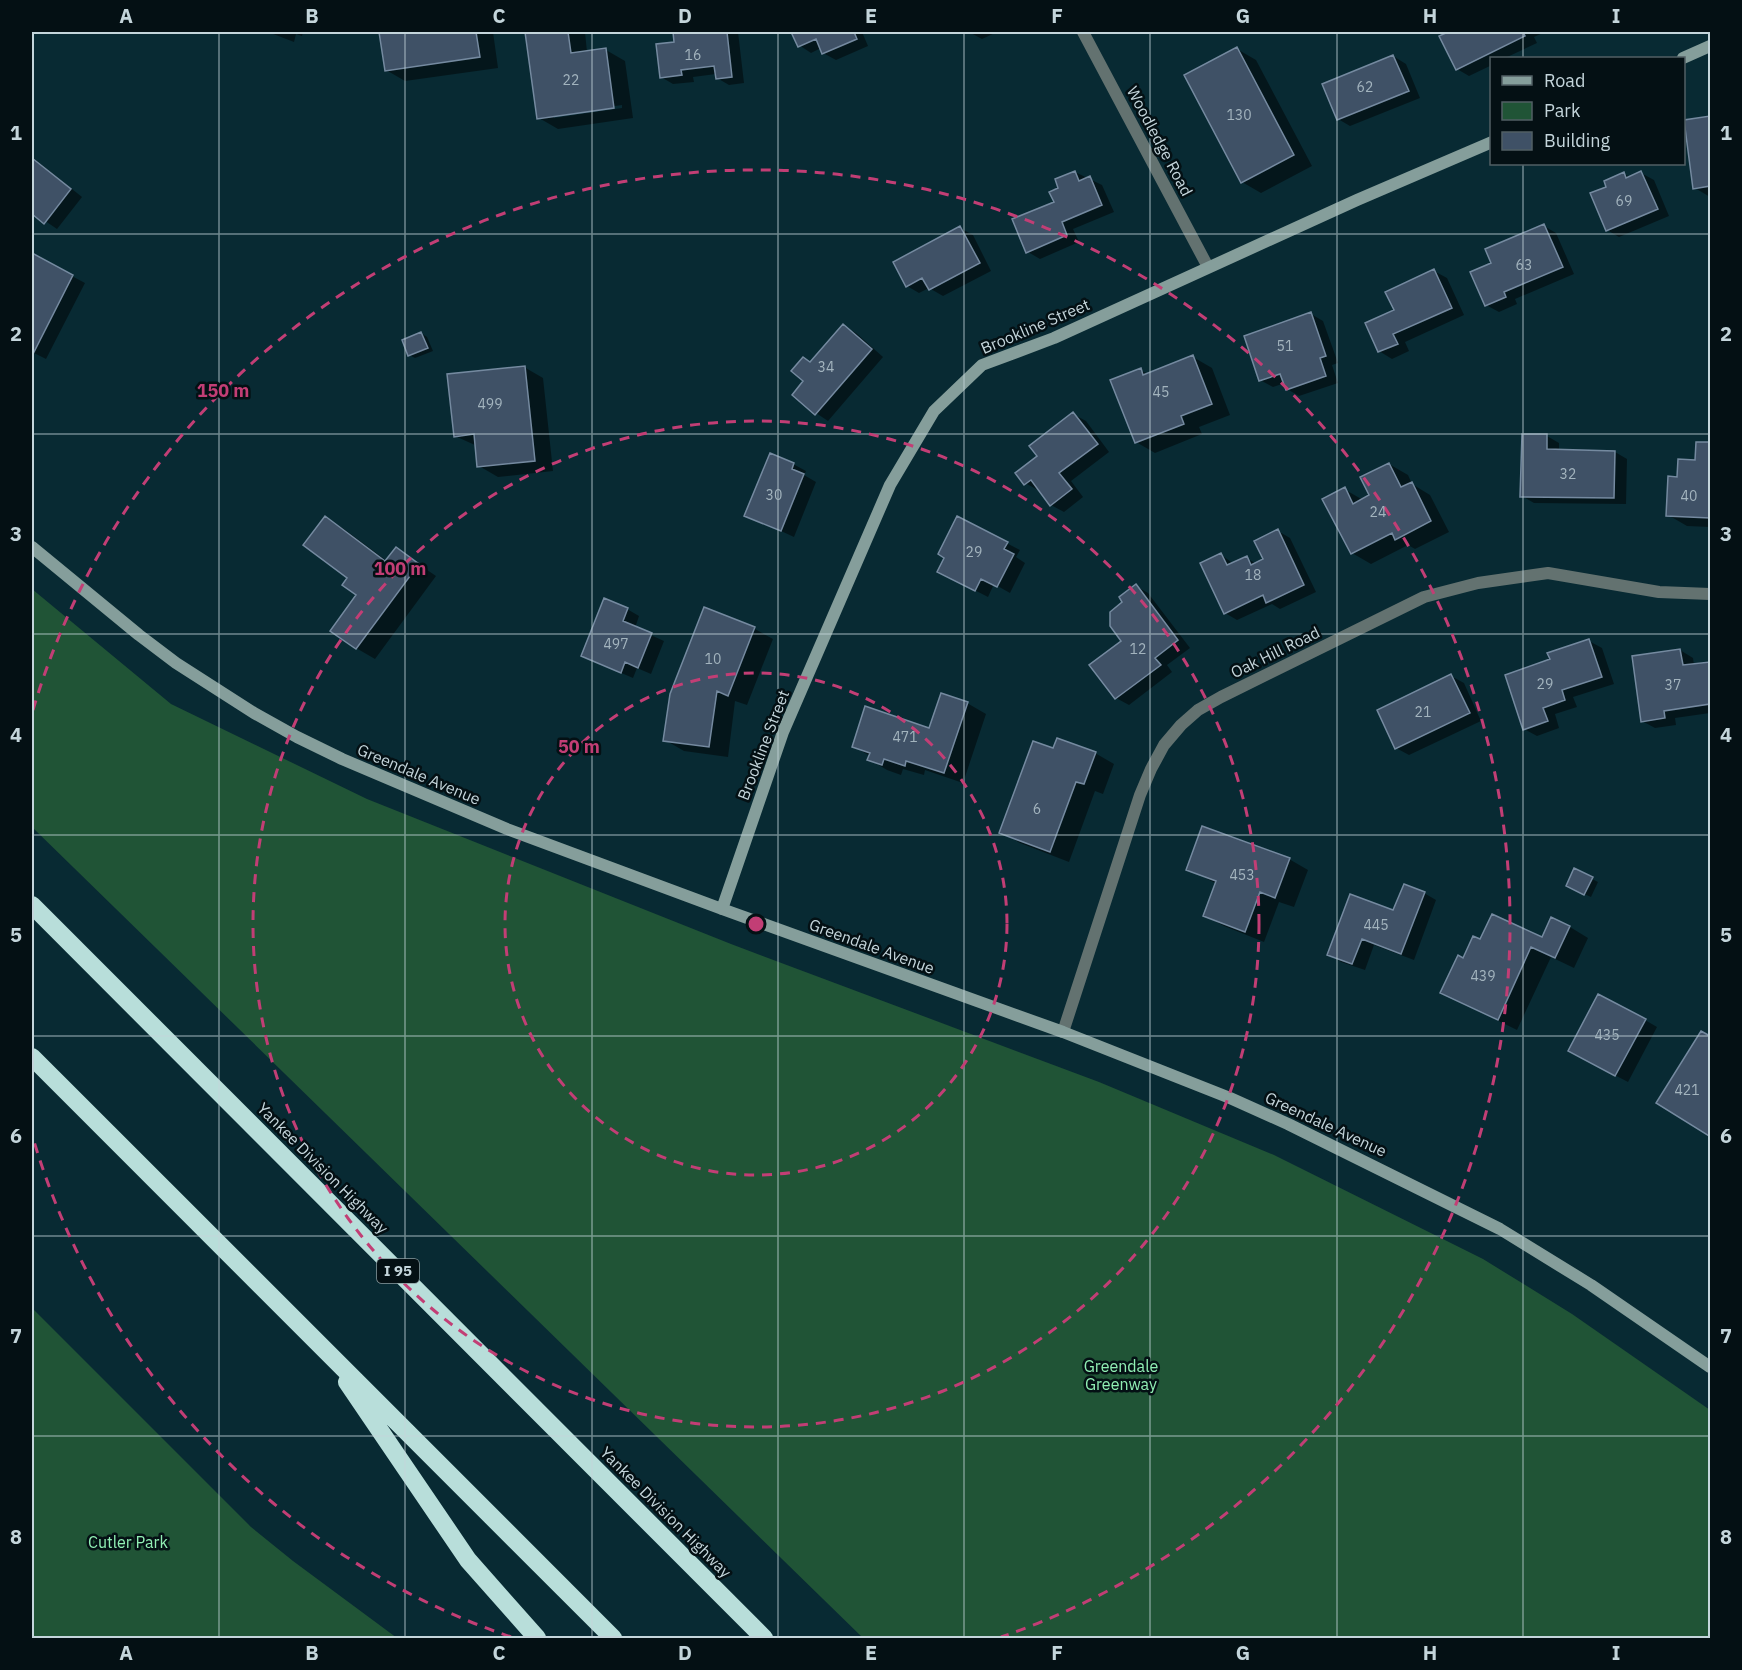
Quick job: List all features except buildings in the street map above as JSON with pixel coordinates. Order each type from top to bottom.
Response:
[{"type":"highway","name":"Yankee Division Highway","points":[[32,905],[764,1638]]},
{"type":"highway","points":[[32,1057],[613,1638]]},
{"type":"highway","points":[[322,1346],[468,1560],[537,1638]]},
{"type":"main road","points":[[1685,57],[1710,46]]},
{"type":"main road","name":"Brookline Street","points":[[722,909],[783,732],[890,485],[934,411],[982,365],[1054,338],[1490,142]]},
{"type":"main road","name":"Greendale Avenue","points":[[32,547],[130,629],[176,663],[254,713],[297,737],[353,764],[507,829],[1063,1032],[1279,1119],[1500,1229],[1546,1257],[1710,1367]]},
{"type":"street","name":"Woodledge Road","points":[[1083,32],[1208,267]]},
{"type":"street","name":"Oak Hill Road","points":[[1063,1032],[1143,786],[1164,745],[1198,710],[1424,597],[1478,583],[1548,573],[1659,592],[1710,594]]},
{"type":"green space","name":"Greendale Greenway","points":[[32,589],[171,704],[367,799],[731,944],[1099,1082],[1274,1155],[1483,1259],[1572,1314],[1710,1410],[1710,1638],[863,1638],[32,827]]},
{"type":"green space","name":"Cutler Park","points":[[32,1308],[251,1527],[397,1638],[32,1638]]}]
